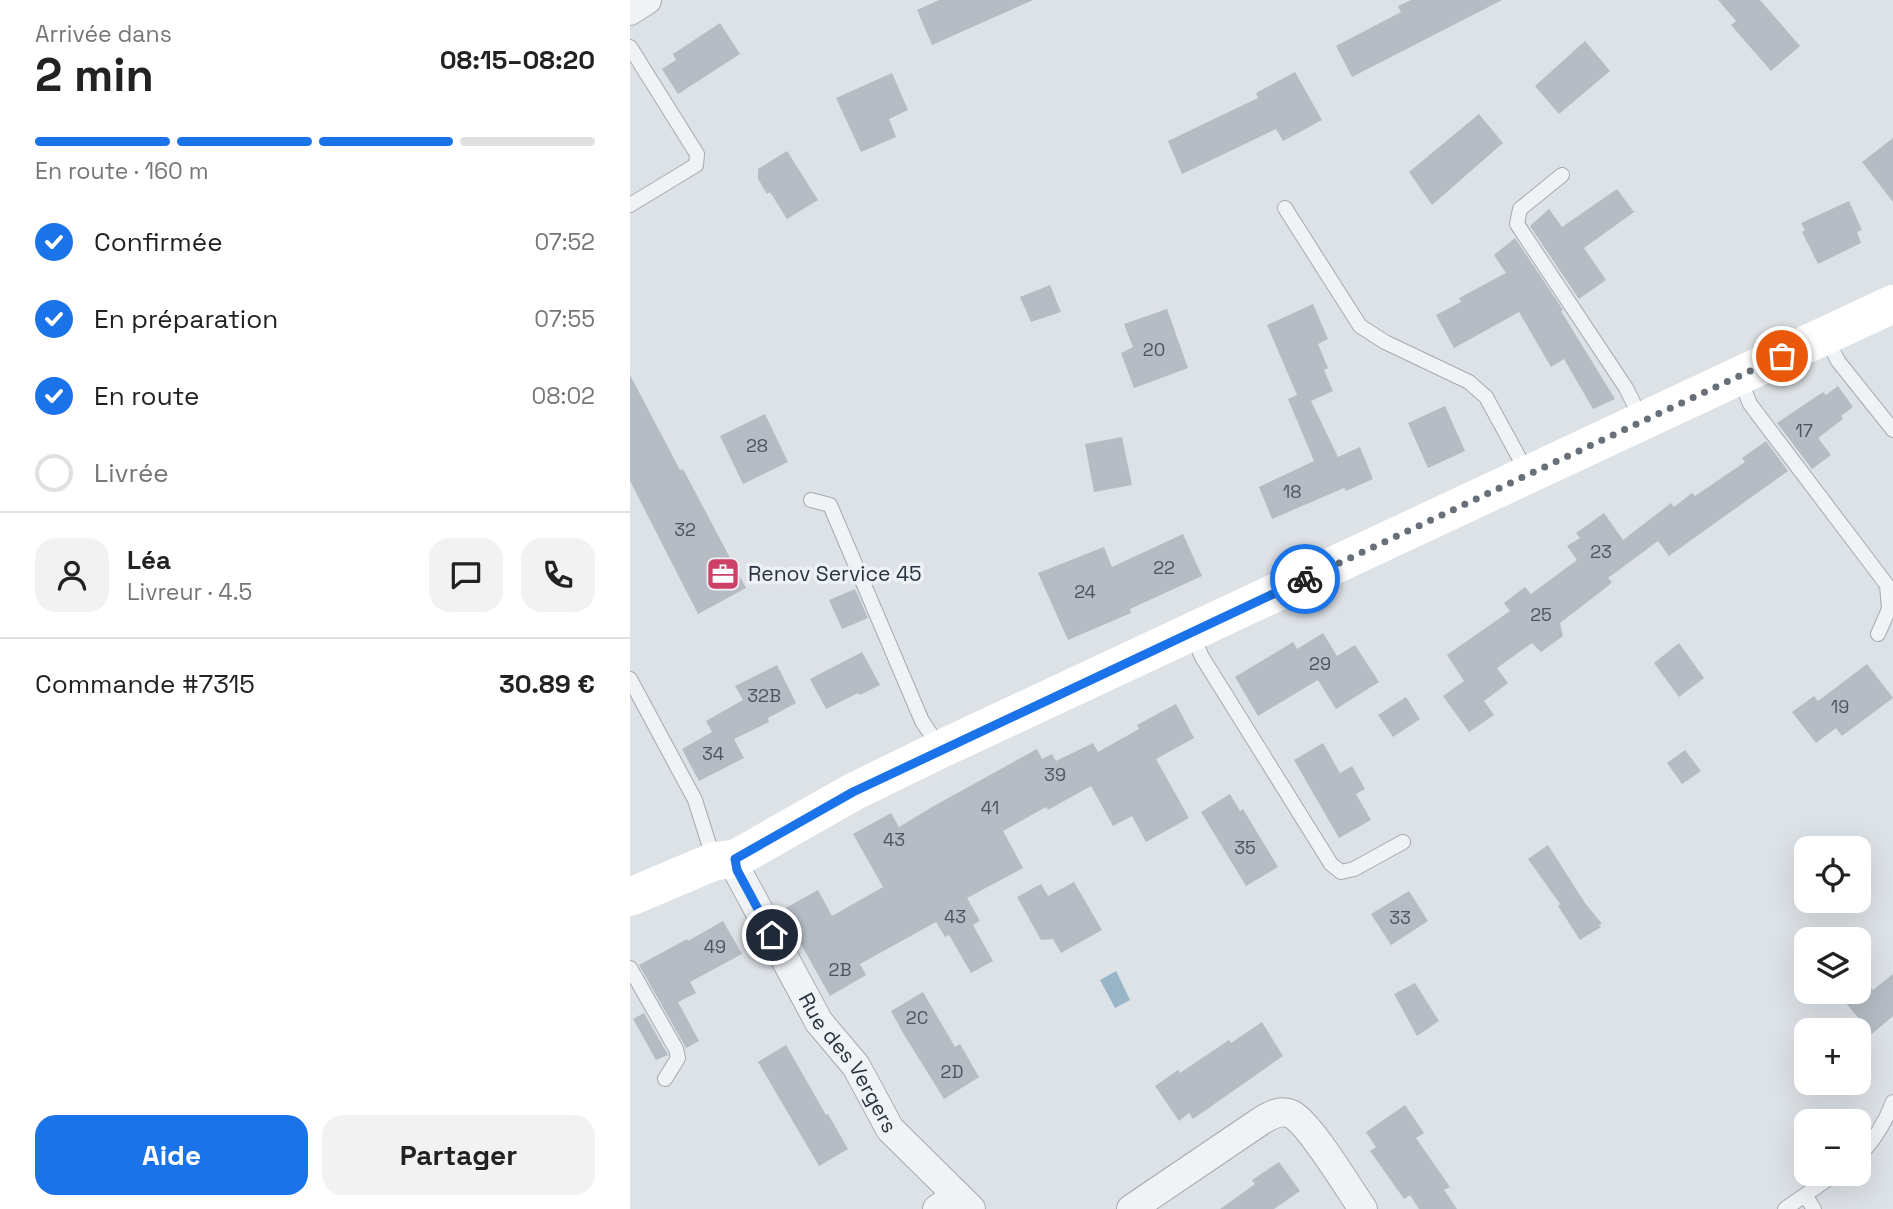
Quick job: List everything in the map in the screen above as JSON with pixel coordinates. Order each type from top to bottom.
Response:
[{"type":"main road","points":[[630,897],[725,860],[941,749],[1893,304]]},
{"type":"street","points":[[630,11],[647,0]]},
{"type":"street","name":"Rue des Vergers","points":[[725,860],[737,870],[819,1022],[856,1066],[890,1129],[955,1204]]},
{"type":"street","points":[[1131,1209],[1274,1113],[1289,1112],[1305,1125],[1363,1209]]},
{"type":"lane","points":[[630,47],[697,154],[696,165],[630,205]]},
{"type":"lane","points":[[1562,175],[1520,209],[1517,223],[1626,388],[1642,421]]},
{"type":"lane","points":[[1286,208],[1360,326],[1385,342],[1469,382],[1486,397],[1528,475]]},
{"type":"lane","points":[[1826,335],[1838,361],[1893,430]]},
{"type":"lane","points":[[1738,376],[1749,404],[1887,585],[1889,609],[1878,634]]},
{"type":"lane","points":[[811,500],[830,505],[922,721],[941,749]]},
{"type":"lane","points":[[1191,632],[1202,657],[1331,864],[1341,872],[1354,869],[1403,842]]},
{"type":"lane","points":[[630,679],[725,860]]},
{"type":"lane","points":[[630,968],[676,1049],[678,1058],[665,1079]]},
{"type":"lane","points":[[1871,1144],[1893,1102]]},
{"type":"lane","points":[[1784,1209],[1817,1186]]},
{"type":"lane","points":[[1804,1195],[1814,1209]]},
{"type":"water","points":[[1116,971],[1130,1000],[1115,1008],[1100,980]]},
{"type":"building","points":[[939,0],[1033,0],[932,45],[917,10]]},
{"type":"building","points":[[1411,0],[1502,0],[1352,77],[1336,46],[1401,12],[1398,6]]},
{"type":"building","points":[[1718,0],[1760,0],[1800,46],[1771,71],[1731,25],[1736,21]]},
{"type":"building","points":[[720,23],[740,54],[678,94],[662,69],[676,60],[673,54]]},
{"type":"building","points":[[1585,41],[1610,71],[1559,114],[1535,86]]},
{"type":"building","points":[[1295,72],[1322,120],[1283,141],[1276,129],[1182,174],[1168,141],[1258,98],[1256,93]]},
{"type":"building","points":[[892,73],[908,110],[889,119],[896,137],[861,152],[836,98]]},
{"type":"building","points":[[1479,114],[1503,143],[1432,205],[1409,172]]},
{"type":"building","points":[[1893,138],[1893,202],[1862,162]]},
{"type":"building","points":[[787,151],[818,200],[787,219],[758,179],[758,169]]},
{"type":"building","points":[[1617,189],[1634,212],[1584,248],[1606,280],[1579,299],[1530,226],[1549,209],[1562,227]]},
{"type":"building","points":[[1849,201],[1862,230],[1857,232],[1861,243],[1818,264],[1802,232],[1805,230],[1801,223]]},
{"type":"building","points":[[1515,238],[1563,310],[1561,311],[1615,399],[1593,409],[1564,359],[1551,367],[1519,312],[1454,348],[1436,315],[1461,302],[1459,298],[1506,273],[1494,255]]},
{"type":"building","points":[[1050,285],[1061,312],[1031,322],[1020,297]]},
{"type":"building","points":[[1313,304],[1328,339],[1318,344],[1328,368],[1324,370],[1333,391],[1311,401],[1338,457],[1360,447],[1373,479],[1346,491],[1344,488],[1272,519],[1259,487],[1314,461],[1288,399],[1297,395],[1267,325]]},
{"type":"building","points":[[1167,309],[1188,368],[1134,388],[1121,353],[1133,347],[1124,324]]},
{"type":"building","points":[[630,375],[746,588],[698,614],[630,481]]},
{"type":"building","points":[[1838,386],[1853,407],[1841,416],[1843,419],[1818,438],[1831,455],[1812,469],[1777,423],[1823,392],[1826,395]]},
{"type":"building","points":[[1445,406],[1465,451],[1428,468],[1408,423]]},
{"type":"building","points":[[765,414],[788,462],[743,484],[720,436]]},
{"type":"building","points":[[1122,437],[1132,485],[1094,492],[1085,444]]},
{"type":"building","points":[[1766,441],[1788,471],[1669,556],[1658,541],[1608,578],[1612,582],[1608,586],[1560,623],[1563,636],[1541,652],[1532,643],[1497,668],[1508,683],[1484,701],[1494,715],[1469,732],[1443,696],[1464,681],[1447,655],[1510,611],[1504,603],[1525,587],[1531,594],[1577,560],[1567,546],[1580,538],[1576,533],[1604,513],[1623,540],[1671,503],[1674,507],[1692,493],[1695,496],[1745,462],[1742,458]]},
{"type":"building","points":[[1183,534],[1202,576],[1130,609],[1131,613],[1068,640],[1038,573],[1104,547],[1112,567]]},
{"type":"building","points":[[855,589],[868,618],[842,629],[829,600]]},
{"type":"building","points":[[1323,633],[1337,656],[1355,645],[1379,682],[1336,709],[1318,680],[1258,716],[1235,677],[1293,642],[1297,649]]},
{"type":"building","points":[[1679,643],[1704,678],[1679,697],[1654,663]]},
{"type":"building","points":[[862,652],[880,685],[826,709],[810,679]]},
{"type":"building","points":[[1867,664],[1893,698],[1842,736],[1836,728],[1816,743],[1792,712],[1814,696],[1818,701]]},
{"type":"building","points":[[777,665],[796,703],[768,718],[769,722],[734,739],[744,758],[699,781],[682,749],[712,732],[706,721],[743,700],[735,686]]},
{"type":"building","points":[[1406,697],[1420,719],[1393,737],[1378,715]]},
{"type":"building","points":[[1176,704],[1194,738],[1156,759],[1189,818],[1146,842],[1132,816],[1113,826],[1091,786],[1048,810],[1046,807],[1003,831],[1023,868],[967,898],[980,921],[973,925],[993,961],[971,973],[949,935],[945,937],[936,922],[860,964],[866,975],[830,996],[782,910],[818,890],[832,916],[883,887],[853,834],[891,813],[899,827],[1037,749],[1042,759],[1052,754],[1056,761],[1093,743],[1098,752],[1139,729],[1137,725]]},
{"type":"building","points":[[1323,743],[1340,773],[1352,766],[1365,789],[1356,794],[1371,820],[1339,838],[1294,760]]},
{"type":"building","points":[[1685,750],[1701,771],[1682,784],[1667,763]]},
{"type":"building","points":[[1230,794],[1240,811],[1243,809],[1278,867],[1246,886],[1201,812]]},
{"type":"building","points":[[1548,845],[1585,903],[1602,924],[1580,940],[1558,906],[1560,904],[1528,859]]},
{"type":"building","points":[[1074,882],[1102,930],[1061,953],[1053,939],[1041,940],[1017,897],[1041,884],[1048,896]]},
{"type":"building","points":[[1409,891],[1428,921],[1391,945],[1371,914]]},
{"type":"building","points":[[723,921],[742,954],[690,982],[696,993],[678,1002],[699,1041],[686,1048],[639,965]]},
{"type":"building","points":[[1893,974],[1893,1016],[1872,1034],[1871,1018],[1858,1018],[1847,1004],[1871,1004],[1871,988],[1873,990]]},
{"type":"building","points":[[1415,983],[1439,1021],[1417,1036],[1394,994]]},
{"type":"building","points":[[923,992],[955,1047],[960,1044],[979,1077],[944,1099],[891,1011]]},
{"type":"building","points":[[644,1013],[668,1055],[656,1060],[633,1019]]},
{"type":"building","points":[[1262,1022],[1283,1056],[1193,1119],[1189,1113],[1179,1121],[1155,1086],[1178,1070],[1180,1073],[1229,1040],[1231,1043]]},
{"type":"building","points":[[786,1045],[848,1149],[819,1166],[758,1062]]},
{"type":"building","points":[[1405,1105],[1424,1133],[1416,1138],[1450,1187],[1444,1190],[1457,1209],[1419,1209],[1410,1195],[1404,1199],[1370,1151],[1376,1147],[1366,1132]]},
{"type":"building","points":[[1279,1162],[1300,1191],[1274,1209],[1220,1209],[1255,1184],[1252,1180]]},
{"type":"way so far","points":[[1305,579],[1782,356]]},
{"type":"place","name":"Renov Service 45","points":[[723,574]]},
{"type":"route","points":[[772,935],[737,870],[735,859],[853,792],[1305,579]]}]
